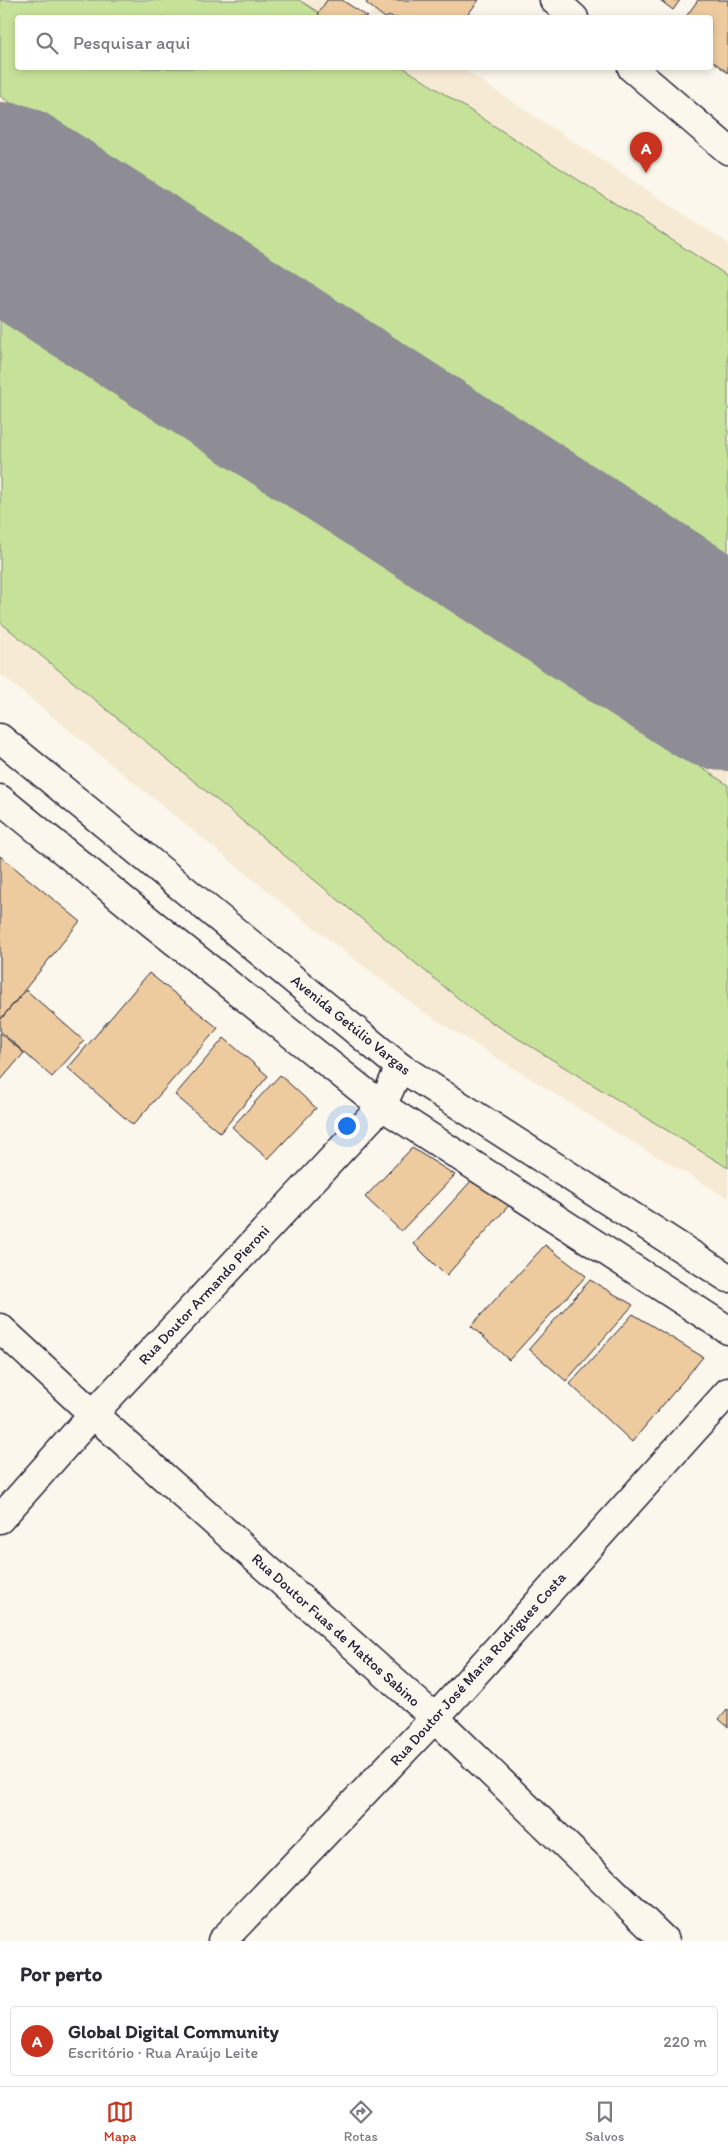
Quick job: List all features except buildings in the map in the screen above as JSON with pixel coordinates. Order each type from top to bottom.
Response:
[{"type":"street","points":[[554,0],[571,15]]},
{"type":"street","points":[[634,70],[728,150]]},
{"type":"street","name":"Avenida Getúlio Vargas","points":[[0,738],[400,1067],[728,1278]]},
{"type":"street","points":[[0,799],[153,924],[382,1106],[728,1330]]},
{"type":"street","name":"Rua Doutor Armando Pieroni","points":[[0,1518],[93,1414],[382,1106],[400,1067]]},
{"type":"street","name":"Rua Doutor Fuas de Mattos Sabino","points":[[0,1328],[93,1414],[435,1718],[665,1941]]},
{"type":"street","name":"Rua Doutor José Maria Rodrigues Costa","points":[[222,1941],[435,1718],[728,1392]]},
{"type":"shaded area","points":[[0,0],[342,0],[365,15],[15,15],[15,70],[464,70],[728,243],[728,1198],[632,1142],[422,1011],[292,911],[0,674]]},
{"type":"shaded area","points":[[374,10],[382,15],[370,15]]},
{"type":"green space","points":[[0,0],[299,0],[323,15],[15,15],[15,70],[407,70],[728,276],[728,568],[0,96]]},
{"type":"green space","points":[[0,309],[261,477],[728,785],[728,1168],[475,1012],[0,622]]},
{"type":"runway","points":[[0,202],[728,671]]},
{"type":"place","name":"Global Digital Community","points":[[646,173]]}]
